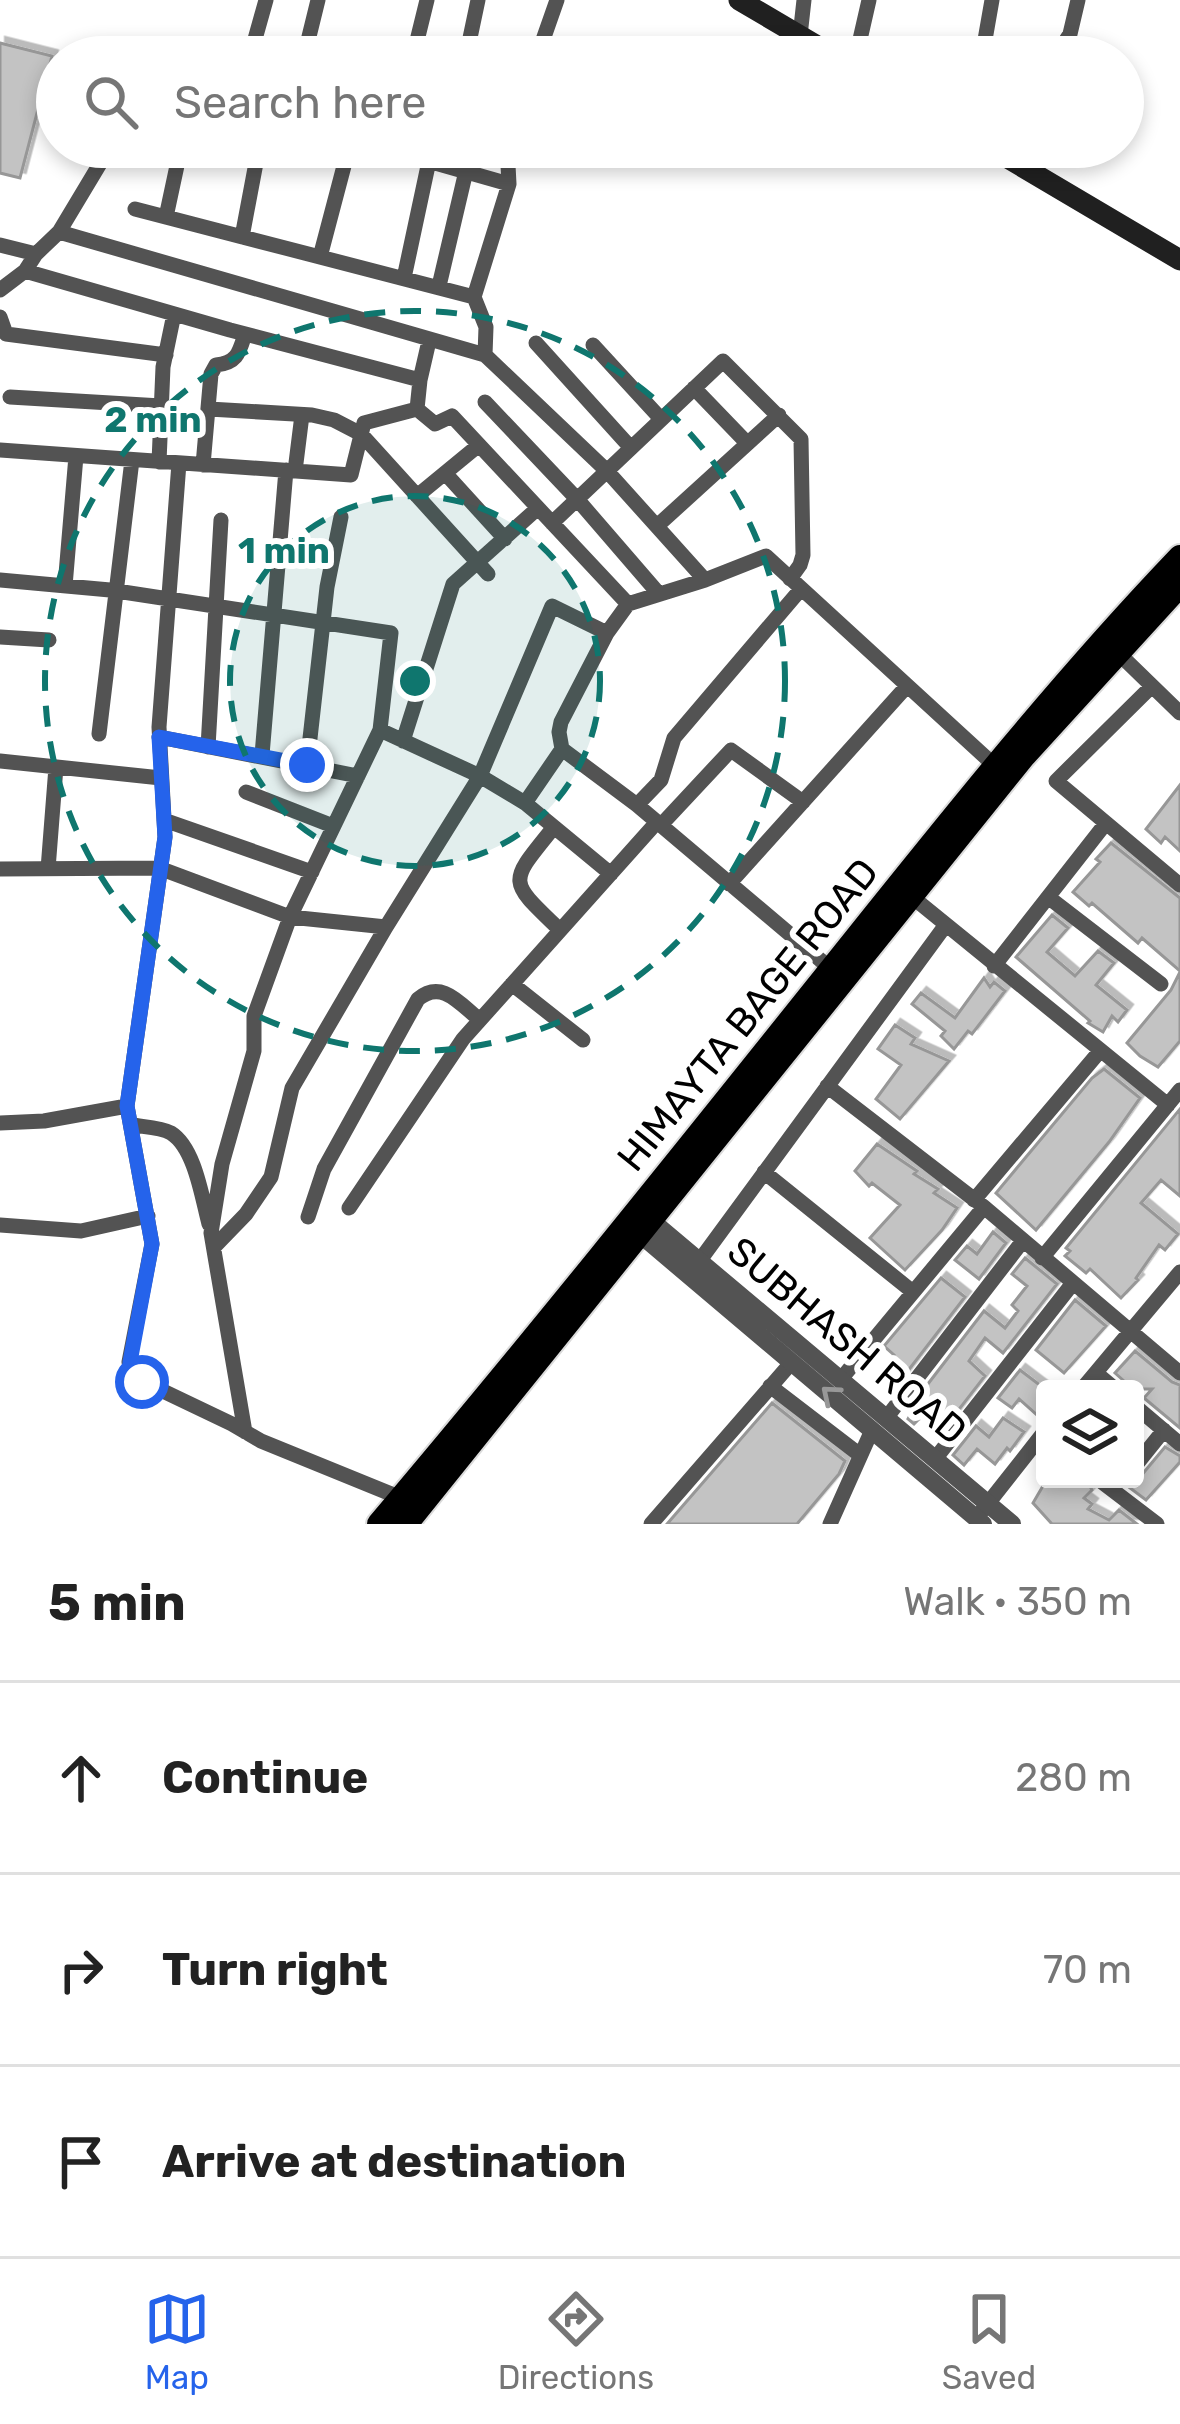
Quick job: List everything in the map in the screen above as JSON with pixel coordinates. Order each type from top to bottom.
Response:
[{"type":"main road","points":[[743,1],[800,36]]},
{"type":"main road","points":[[1025,168],[1180,260]]},
{"type":"main road","name":"HIMAYTA BAGE ROAD","points":[[379,1524],[639,1222],[994,765],[1110,645],[1180,556]]},
{"type":"main road","points":[[406,1524],[639,1222],[911,896],[1110,645],[1180,585]]},
{"type":"street","points":[[256,36],[266,0]]},
{"type":"street","points":[[310,36],[319,0]]},
{"type":"street","points":[[418,36],[427,0]]},
{"type":"street","points":[[470,36],[478,0]]},
{"type":"street","points":[[544,36],[557,0]]},
{"type":"street","points":[[800,36],[804,0]]},
{"type":"street","points":[[861,36],[869,0]]},
{"type":"street","points":[[986,36],[992,0]]},
{"type":"street","points":[[1069,36],[1078,0]]},
{"type":"street","points":[[0,290],[25,271],[58,232],[97,168]]},
{"type":"street","points":[[166,217],[176,168]]},
{"type":"street","points":[[242,237],[255,168]]},
{"type":"street","points":[[320,257],[343,168]]},
{"type":"street","points":[[404,278],[427,168]]},
{"type":"street","points":[[456,168],[509,184]]},
{"type":"street","points":[[485,355],[486,327],[474,297],[509,184],[508,168]]},
{"type":"street","points":[[439,286],[466,171]]},
{"type":"street","points":[[135,209],[474,297]]},
{"type":"street","points":[[58,232],[485,355],[608,471],[705,580]]},
{"type":"street","points":[[0,245],[36,254]]},
{"type":"street","points":[[25,271],[420,380]]},
{"type":"street","points":[[159,462],[166,355],[174,314]]},
{"type":"street","points":[[0,317],[6,334],[166,355]]},
{"type":"street","points":[[203,465],[212,368],[237,358],[245,334]]},
{"type":"street","points":[[417,409],[429,340]]},
{"type":"street","points":[[536,343],[631,448]]},
{"type":"street","points":[[593,345],[661,419]]},
{"type":"street","points":[[552,523],[724,361],[798,434],[803,555],[796,584],[674,738],[661,780],[637,806]]},
{"type":"street","points":[[694,388],[747,443]]},
{"type":"street","points":[[10,397],[161,406]]},
{"type":"street","points":[[485,402],[659,594]]},
{"type":"street","points":[[208,409],[334,420],[361,434],[483,568]]},
{"type":"street","points":[[0,451],[350,475],[364,423],[417,409]]},
{"type":"street","points":[[417,409],[435,424],[452,416],[628,604]]},
{"type":"street","points":[[262,755],[290,471],[302,415]]},
{"type":"street","points":[[657,526],[779,415]]},
{"type":"street","points":[[417,496],[479,445]]},
{"type":"street","points":[[65,586],[76,456]]},
{"type":"street","points":[[99,734],[132,460]]},
{"type":"street","points":[[179,463],[159,737],[165,837],[127,1106],[152,1244],[130,1362],[132,1373],[261,1442],[400,1498]]},
{"type":"street","points":[[446,473],[505,538]]},
{"type":"street","points":[[403,740],[453,584],[462,573],[483,568],[505,538],[538,508]]},
{"type":"street","points":[[307,765],[327,587],[341,517]]},
{"type":"street","points":[[208,747],[221,520]]},
{"type":"street","points":[[831,969],[562,749],[561,722],[628,604],[766,556],[994,765]]},
{"type":"street","points":[[0,580],[116,591],[391,633],[380,730],[290,917],[254,1016],[254,1051],[222,1164],[213,1239]]},
{"type":"street","points":[[213,1239],[246,1214],[271,1177],[292,1088],[480,776],[552,606],[608,633]]},
{"type":"street","points":[[0,637],[49,640]]},
{"type":"street","points":[[1110,645],[1180,713]]},
{"type":"street","points":[[729,884],[907,686]]},
{"type":"street","points":[[1152,686],[1056,782],[1180,885]]},
{"type":"street","points":[[380,730],[480,776],[525,803],[610,874]]},
{"type":"street","points":[[159,737],[358,776]]},
{"type":"street","points":[[525,803],[562,749]]},
{"type":"street","points":[[349,1208],[463,1039],[610,874],[731,750],[802,802]]},
{"type":"street","points":[[0,761],[161,778]]},
{"type":"street","points":[[48,869],[56,767]]},
{"type":"street","points":[[246,792],[333,826]]},
{"type":"street","points":[[164,820],[312,872]]},
{"type":"street","points":[[994,966],[1106,823]]},
{"type":"street","points":[[554,827],[524,865],[519,882],[524,895],[560,930]]},
{"type":"street","points":[[0,869],[160,868],[290,917],[386,927]]},
{"type":"street","points":[[911,896],[1168,1105]]},
{"type":"street","points":[[1048,897],[1161,984]]},
{"type":"street","points":[[695,1267],[945,926]]},
{"type":"street","points":[[512,984],[584,1040]]},
{"type":"street","points":[[308,1217],[324,1169],[418,998],[432,989],[444,990],[480,1020]]},
{"type":"street","points":[[841,1379],[1100,1051]]},
{"type":"street","points":[[827,1086],[979,1203],[1180,1373]]},
{"type":"street","points":[[1042,1258],[1180,1090]]},
{"type":"street","points":[[0,1123],[44,1121],[127,1106]]},
{"type":"street","points":[[132,1125],[169,1131],[194,1168],[213,1239],[245,1432]]},
{"type":"street","points":[[764,1172],[914,1292]]},
{"type":"street","points":[[0,1225],[81,1231],[148,1216]]},
{"type":"street","name":"SUBHASH ROAD","points":[[639,1222],[841,1379],[879,1424],[982,1515],[1012,1524]]},
{"type":"street","points":[[830,1524],[879,1424],[1022,1242]]},
{"type":"street","name":"SUBHASH ROAD","points":[[695,1267],[792,1362],[935,1459],[982,1515]]},
{"type":"street","points":[[1090,1380],[1180,1272]]},
{"type":"street","points":[[935,1459],[1073,1283]]},
{"type":"street","points":[[651,1524],[792,1362]]},
{"type":"street","points":[[1096,1373],[1104,1380]]},
{"type":"street","points":[[770,1387],[860,1455]]},
{"type":"street","points":[[1144,1413],[1180,1444]]},
{"type":"street","points":[[1144,1455],[1164,1430]]},
{"type":"street","points":[[982,1515],[1036,1444]]},
{"type":"street","points":[[1122,1488],[1157,1524]]},
{"type":"building","points":[[0,43],[36,52],[36,117],[20,178],[0,173]]},
{"type":"building","points":[[1180,785],[1180,851],[1165,837],[1161,843],[1146,829]]},
{"type":"building","points":[[1111,843],[1180,898],[1180,971],[1142,938],[1138,943],[1073,892]]},
{"type":"building","points":[[1052,915],[1068,928],[1047,952],[1075,976],[1098,951],[1114,963],[1096,985],[1127,1010],[1118,1022],[1112,1016],[1103,1032],[1016,957]]},
{"type":"building","points":[[1180,972],[1180,1041],[1158,1067],[1127,1043]]},
{"type":"building","points":[[984,978],[990,987],[994,982],[1005,991],[972,1034],[968,1031],[954,1049],[941,1036],[945,1031],[912,1004],[921,993],[955,1018]]},
{"type":"building","points":[[895,1025],[915,1038],[911,1044],[949,1061],[900,1119],[876,1099],[901,1065],[878,1049]]},
{"type":"building","points":[[1104,1069],[1140,1098],[1036,1230],[996,1193]]},
{"type":"building","points":[[1180,1109],[1180,1196],[1161,1180],[1141,1203],[1178,1234],[1165,1250],[1159,1245],[1121,1298],[1090,1269],[1086,1273],[1065,1256],[1070,1251],[1066,1248]]},
{"type":"building","points":[[877,1144],[917,1171],[914,1174],[938,1189],[934,1193],[957,1208],[905,1270],[870,1238],[900,1205],[855,1171]]},
{"type":"building","points":[[993,1232],[1006,1243],[979,1279],[955,1260],[967,1246],[977,1254]]},
{"type":"building","points":[[1025,1258],[1057,1284],[1003,1353],[985,1338],[969,1361],[985,1376],[943,1430],[923,1415],[914,1424],[908,1419],[911,1406],[984,1311],[1005,1328],[1018,1311],[1012,1305],[1027,1286],[1012,1274]]},
{"type":"building","points":[[941,1278],[965,1297],[897,1385],[882,1372],[894,1355],[884,1346]]},
{"type":"building","points":[[1075,1300],[1106,1326],[1064,1373],[1036,1350]]},
{"type":"building","points":[[1135,1351],[1180,1385],[1180,1428],[1144,1398],[1152,1389],[1144,1389],[1144,1380],[1123,1380],[1115,1373]]},
{"type":"building","points":[[1020,1370],[1036,1382],[1036,1414],[1019,1399],[1012,1408],[998,1398]]},
{"type":"building","points":[[772,1403],[845,1461],[797,1524],[667,1524]]},
{"type":"building","points":[[1003,1418],[1024,1432],[995,1464],[977,1449],[964,1465],[953,1455],[976,1426],[989,1437]]},
{"type":"building","points":[[1165,1447],[1180,1456],[1180,1462],[1146,1500],[1130,1488],[1144,1488],[1144,1472]]},
{"type":"building","points":[[1042,1488],[1091,1488],[1084,1498],[1092,1504],[1088,1509],[1109,1520],[1119,1510],[1137,1524],[1052,1524],[1033,1503]]},
{"type":"route","points":[[142,1382],[132,1373],[130,1362],[152,1244],[127,1106],[165,837],[159,737],[307,765]]}]
